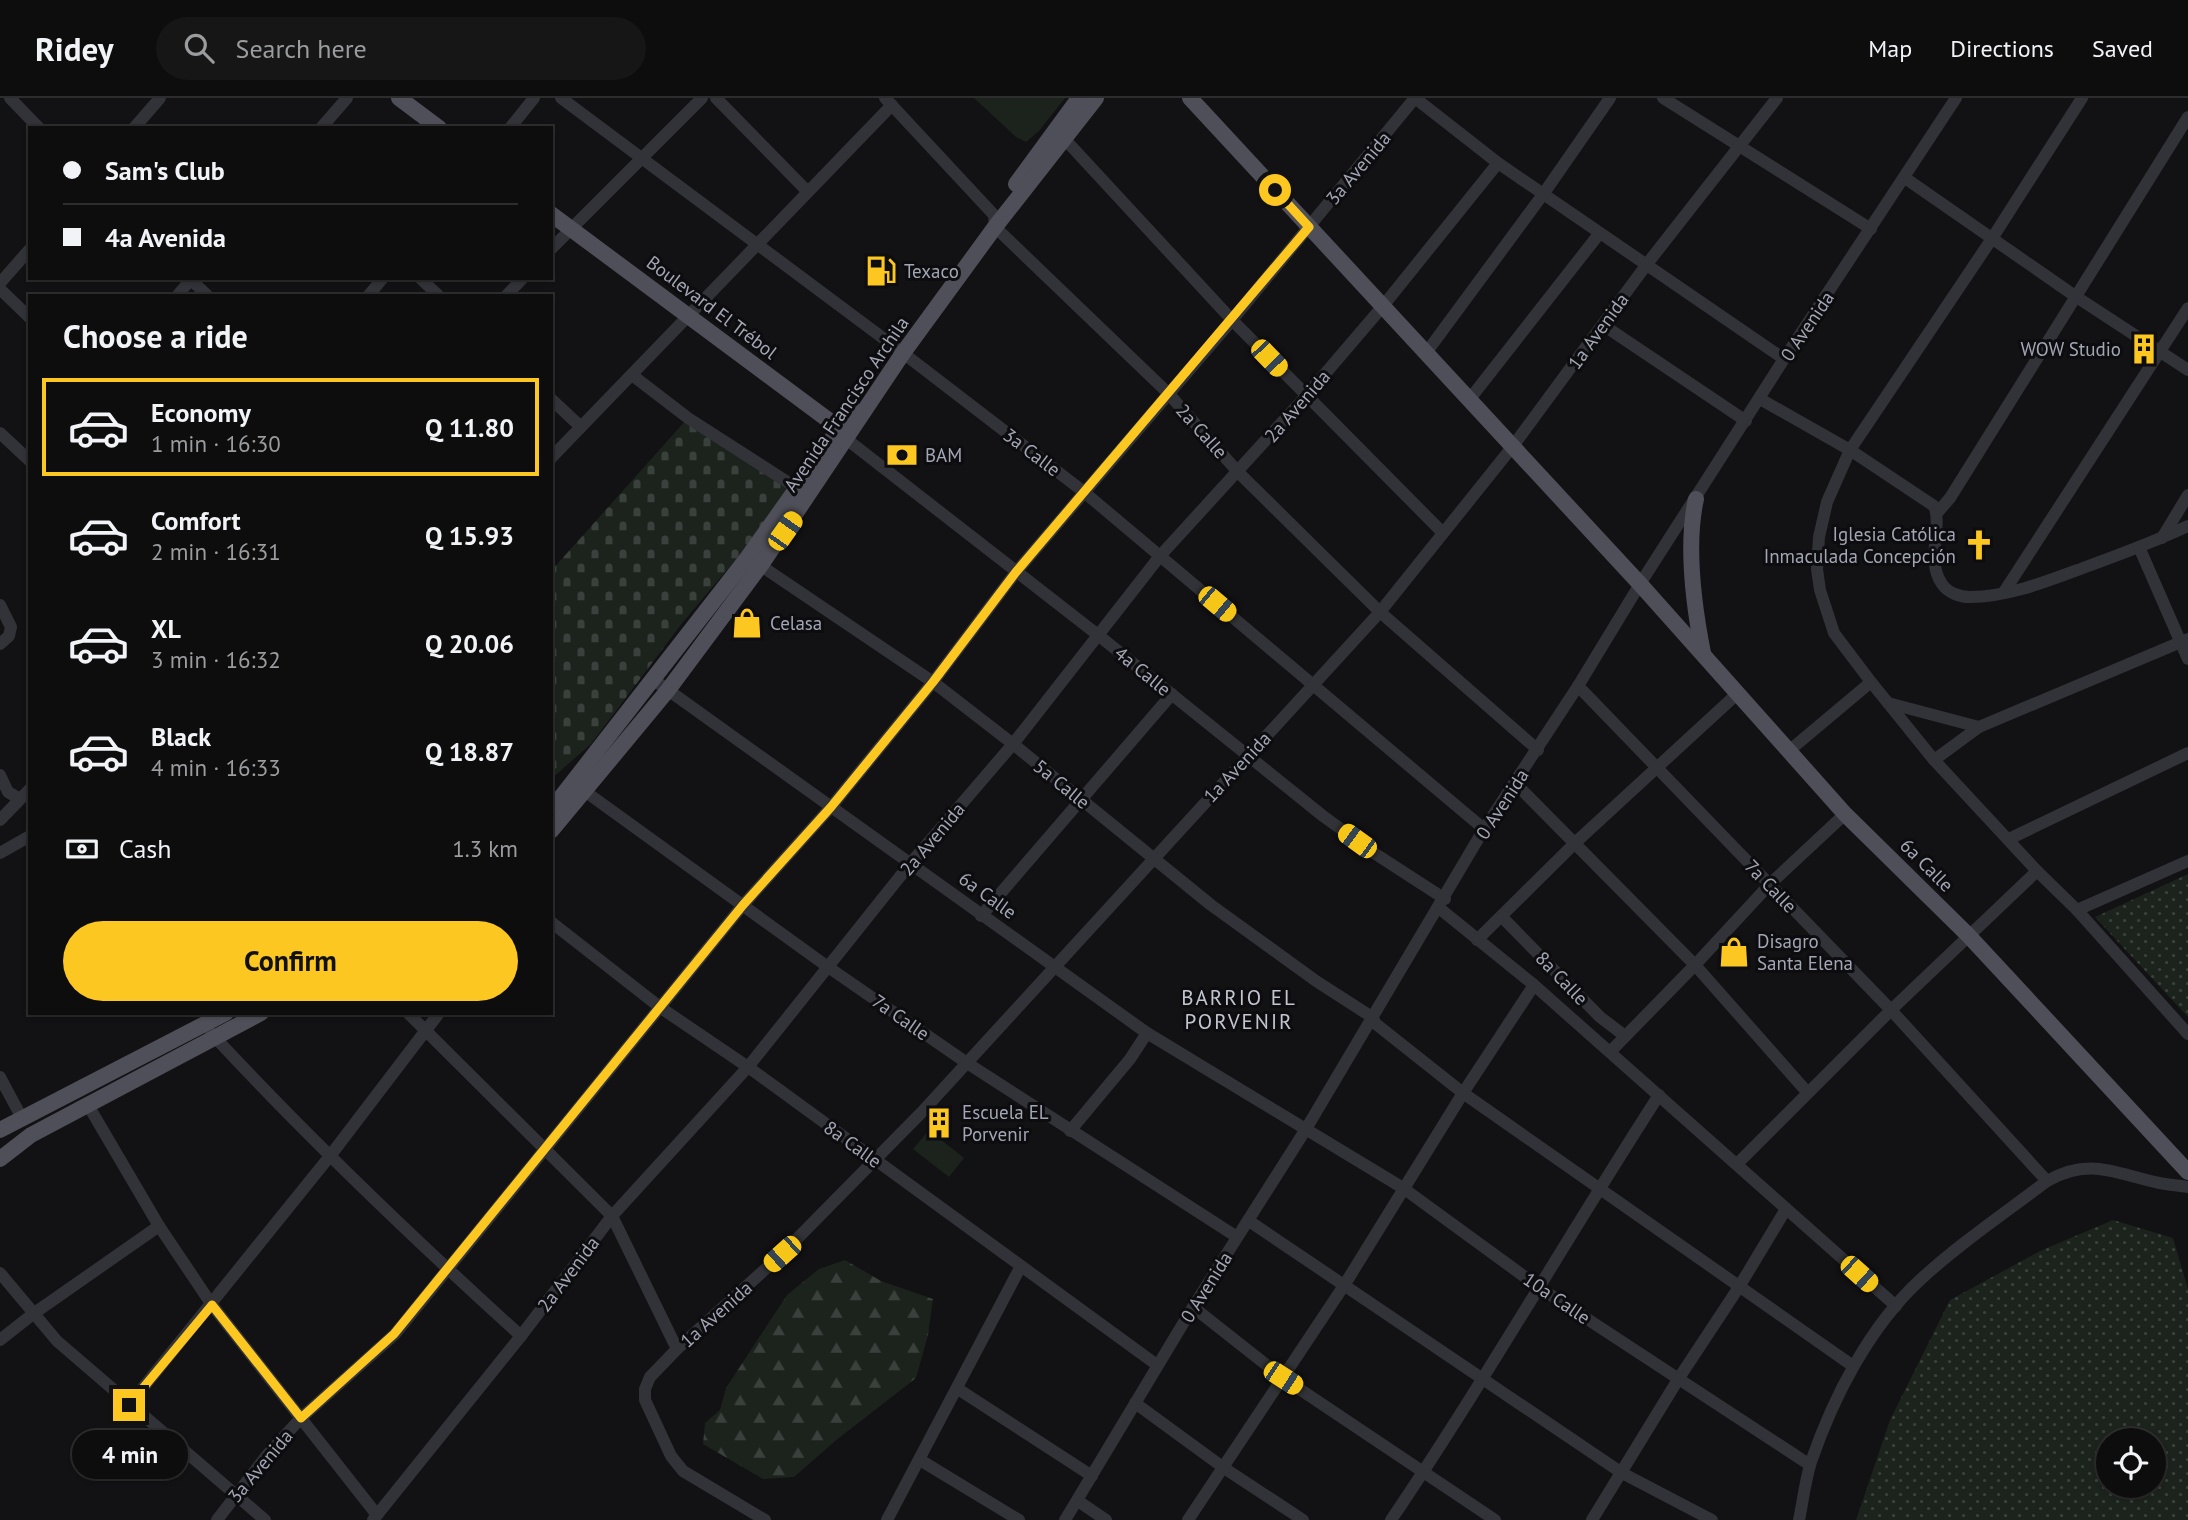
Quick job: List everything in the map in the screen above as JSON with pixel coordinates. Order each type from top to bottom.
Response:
[{"type":"main road","points":[[399,98],[436,126]]},
{"type":"main road","name":"Avenida Francisco Archila","points":[[1060,134],[1079,98]]},
{"type":"main road","name":"Avenida Francisco Archila","points":[[553,808],[580,788],[668,691],[754,561],[900,351],[1060,134],[1096,98]]},
{"type":"main road","name":"6a Calle","points":[[1190,98],[1640,584],[1845,814],[1968,935],[2188,1172]]},
{"type":"main road","name":"Boulevard El Trébol","points":[[553,216],[689,315],[842,433]]},
{"type":"main road","points":[[1696,499],[1692,517],[1695,611],[1703,653]]},
{"type":"main road","name":"Avenida Francisco Archila","points":[[553,828],[654,680],[754,561]]},
{"type":"main road","points":[[0,1130],[222,1015]]},
{"type":"main road","points":[[0,1159],[31,1135],[257,1015]]},
{"type":"street","points":[[10,98],[37,126]]},
{"type":"street","points":[[136,126],[160,98]]},
{"type":"street","points":[[323,126],[347,98]]},
{"type":"street","points":[[512,126],[534,98]]},
{"type":"street","name":"3a Calle","points":[[561,98],[1084,492],[1484,829]]},
{"type":"street","points":[[553,247],[702,98]]},
{"type":"street","points":[[716,98],[808,192]]},
{"type":"street","points":[[1415,98],[1498,163],[1784,359]]},
{"type":"street","name":"3a Avenida","points":[[217,1520],[235,1494],[301,1418],[394,1334],[743,905],[831,807],[933,682],[1016,572],[1232,320],[1415,98]]},
{"type":"street","points":[[1426,353],[1610,98]]},
{"type":"street","points":[[1662,98],[1871,229]]},
{"type":"street","name":"1a Avenida","points":[[765,1520],[683,1471],[671,1456],[645,1399],[650,1377],[782,1254],[875,1160],[1380,612],[1513,446],[1647,264],[1777,98]]},
{"type":"street","name":"0 Avenida","points":[[1065,1520],[1157,1365],[1306,1129],[1484,829],[1538,750],[1784,359],[1956,98]]},
{"type":"street","points":[[2082,98],[1993,237],[1850,450],[1827,502],[1819,537],[1816,569],[1834,633],[1871,682],[1934,760],[2077,910],[2188,1034]]},
{"type":"street","points":[[553,456],[757,246],[889,101]]},
{"type":"street","name":"2a Calle","points":[[889,101],[994,221],[1168,393],[1238,472],[1380,612],[1538,750]]},
{"type":"street","points":[[2188,117],[1950,498],[1937,513],[1934,535],[1935,563],[1942,585],[1958,596],[2004,592],[2044,582],[2188,526]]},
{"type":"street","points":[[1060,134],[1232,320],[1443,533]]},
{"type":"street","name":"2a Avenida","points":[[375,1517],[521,1336],[612,1216],[748,1067],[910,863],[1013,744],[1160,556],[1306,396],[1383,306],[1498,163]]},
{"type":"street","points":[[1905,178],[2075,296],[2188,370]]},
{"type":"street","points":[[1469,400],[1599,234]]},
{"type":"street","points":[[0,283],[28,251]]},
{"type":"street","points":[[179,294],[189,280]]},
{"type":"street","points":[[191,280],[206,294]]},
{"type":"street","points":[[371,294],[381,280]]},
{"type":"street","points":[[422,280],[437,294]]},
{"type":"street","points":[[508,294],[521,280]]},
{"type":"street","points":[[0,289],[28,316]]},
{"type":"street","points":[[2004,592],[2188,308]]},
{"type":"street","points":[[1602,325],[1746,421]]},
{"type":"street","points":[[632,375],[688,418],[803,491]]},
{"type":"street","points":[[1760,399],[1850,450],[1928,500],[1937,513]]},
{"type":"street","points":[[553,401],[581,427]]},
{"type":"street","points":[[0,433],[28,459]]},
{"type":"street","name":"4a Calle","points":[[842,433],[1333,824],[1442,903],[1477,940],[1534,985],[1896,1306]]},
{"type":"street","points":[[2162,538],[2188,495]]},
{"type":"street","points":[[2139,547],[2184,641],[2188,659]]},
{"type":"street","name":"5a Calle","points":[[754,561],[933,682],[1211,905],[1372,1017],[1376,1024],[1462,1093],[1853,1366]]},
{"type":"street","points":[[0,605],[11,627],[9,636],[0,644]]},
{"type":"street","points":[[1934,760],[1979,727],[2184,641]]},
{"type":"street","name":"6a Calle","points":[[654,680],[1147,1033],[1306,1129]]},
{"type":"street","points":[[1790,750],[1871,682]]},
{"type":"street","name":"7a Calle","points":[[1578,686],[1891,1010],[2047,1181]]},
{"type":"street","points":[[1477,940],[1576,842],[1738,693]]},
{"type":"street","points":[[981,916],[1172,694]]},
{"type":"street","points":[[1888,702],[1979,727]]},
{"type":"street","points":[[2009,839],[2188,753]]},
{"type":"street","points":[[0,775],[8,792],[14,797],[25,794]]},
{"type":"street","points":[[1515,783],[1695,965],[1807,1092]]},
{"type":"street","name":"7a Calle","points":[[580,788],[828,967],[967,1063],[1237,1237]]},
{"type":"street","points":[[0,820],[25,794]]},
{"type":"street","points":[[1610,1052],[1770,884],[1845,814]]},
{"type":"street","points":[[0,853],[28,837]]},
{"type":"street","points":[[2077,910],[2188,861]]},
{"type":"street","points":[[1737,1164],[1807,1092],[2037,871]]},
{"type":"street","name":"8a Calle","points":[[1502,917],[1600,1017],[1625,1036]]},
{"type":"street","name":"8a Calle","points":[[553,924],[661,1008],[748,1067],[1157,1365]]},
{"type":"street","points":[[1188,1520],[1345,1284],[1462,1093],[1534,985]]},
{"type":"street","points":[[410,1015],[612,1216],[677,1349]]},
{"type":"street","points":[[129,1405],[330,1156],[438,1015]]},
{"type":"street","points":[[204,1025],[330,1156],[447,1270],[521,1336]]},
{"type":"street","points":[[1070,1131],[1130,1059],[1147,1033]]},
{"type":"street","points":[[0,1077],[23,1120]]},
{"type":"street","points":[[1391,1520],[1484,1379],[1659,1095]]},
{"type":"street","points":[[88,1105],[159,1226],[212,1305],[375,1517]]},
{"type":"street","name":"10a Calle","points":[[1306,1129],[1403,1188],[1540,1288],[1810,1465]]},
{"type":"street","points":[[1799,1520],[1810,1465],[1830,1412],[1853,1366],[1896,1306],[1919,1281],[2062,1172],[2091,1167],[2108,1168],[2159,1183],[2188,1187]]},
{"type":"street","points":[[1592,1520],[1679,1378],[1740,1287],[1786,1209]]},
{"type":"street","points":[[1249,1221],[1622,1473],[1712,1520]]},
{"type":"street","points":[[0,1340],[159,1226]]},
{"type":"street","points":[[887,1520],[1021,1266]]},
{"type":"street","points":[[0,1273],[57,1341],[265,1520]]},
{"type":"street","points":[[1193,1307],[1283,1378],[1495,1520]]},
{"type":"street","points":[[958,1389],[1092,1476]]},
{"type":"street","points":[[1135,1403],[1224,1468],[1303,1520]]},
{"type":"street","points":[[920,1460],[1019,1520]]},
{"type":"street","points":[[1078,1501],[1106,1520]]},
{"type":"green space","points":[[974,98],[1065,98],[1039,131],[1026,142],[1016,137]]},
{"type":"green space","points":[[688,418],[797,487],[683,622],[591,744],[553,777],[553,569]]},
{"type":"green space","points":[[2188,874],[2188,1017],[2095,917]]},
{"type":"green space","points":[[929,1130],[964,1158],[949,1177],[913,1149]]},
{"type":"green space","points":[[2113,1220],[2173,1238],[2188,1289],[2188,1520],[1856,1520],[1890,1420],[1950,1300],[2040,1251]]},
{"type":"green space","points":[[845,1260],[881,1281],[933,1299],[928,1335],[916,1378],[835,1441],[794,1477],[763,1479],[703,1444],[705,1423],[720,1410],[726,1388],[787,1295],[819,1269]]},
{"type":"place","name":"Texaco","points":[[881,271]]},
{"type":"place","name":"WOW Studio","points":[[2144,349]]},
{"type":"place","name":"BAM","points":[[902,455]]},
{"type":"place","name":"Iglesia Católica Inmaculada Concepción","points":[[1979,545]]},
{"type":"place","name":"Celasa","points":[[747,623]]},
{"type":"place","name":"Disagro Santa Elena","points":[[1734,952]]},
{"type":"place","name":"Escuela EL Porvenir","points":[[939,1123]]},
{"type":"district","name":"BARRIO EL PORVENIR","points":[[1239,1010]]},
{"type":"route","points":[[129,1405],[212,1305],[301,1418],[394,1334],[743,905],[831,807],[933,682],[1016,572],[1309,227],[1275,190]]}]
